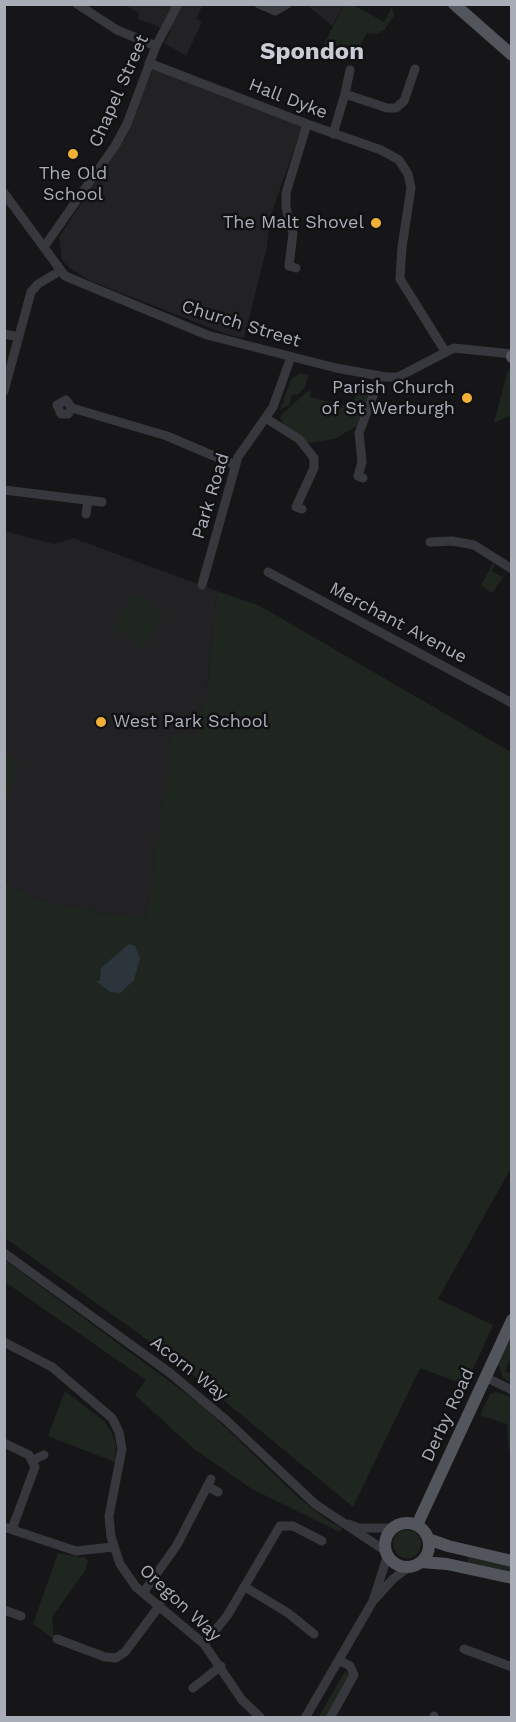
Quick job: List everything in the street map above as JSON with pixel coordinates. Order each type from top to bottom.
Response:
[{"type":"main road","points":[[454,4],[512,55]]},
{"type":"main road","name":"Derby Road","points":[[417,1525],[512,1320]]},
{"type":"main road","points":[[512,1561],[428,1539],[417,1525],[404,1523],[394,1528],[387,1536],[388,1553],[398,1564],[447,1564],[512,1578]]},
{"type":"main road","points":[[416,1564],[428,1551],[428,1539]]},
{"type":"street","points":[[77,4],[117,30],[156,46]]},
{"type":"street","name":"Chapel Street","points":[[44,247],[111,154],[127,124],[156,46],[178,4]]},
{"type":"street","points":[[259,4],[275,11],[287,4]]},
{"type":"street","name":"Hall Dyke","points":[[149,63],[239,99],[391,154],[399,160],[408,174],[411,194],[402,247],[400,279],[445,351]]},
{"type":"street","points":[[345,94],[387,108],[396,108],[404,101],[415,69]]},
{"type":"street","points":[[333,134],[350,70]]},
{"type":"street","points":[[296,268],[289,266],[293,243],[292,227],[286,208],[286,193],[307,124]]},
{"type":"street","name":"Church Street","points":[[4,193],[60,271],[75,282],[207,334],[291,357],[380,377],[398,376],[445,351]]},
{"type":"street","points":[[292,227],[303,225]]},
{"type":"street","points":[[4,391],[31,292],[38,284],[60,271]]},
{"type":"street","points":[[4,334],[19,337]]},
{"type":"street","points":[[445,351],[458,347],[512,356]]},
{"type":"street","name":"Park Road","points":[[202,585],[236,465],[243,449],[267,419],[283,384],[291,357]]},
{"type":"street","points":[[363,478],[358,476],[362,462],[359,433],[380,377]]},
{"type":"street","points":[[72,408],[167,436],[236,465]]},
{"type":"street","points":[[267,419],[315,451],[314,468],[296,507],[302,509]]},
{"type":"street","points":[[4,490],[102,502]]},
{"type":"street","points":[[86,514],[88,500]]},
{"type":"street","points":[[430,542],[481,542],[512,569]]},
{"type":"street","name":"Merchant Avenue","points":[[268,572],[512,703]]},
{"type":"street","name":"Acorn Way","points":[[4,1253],[197,1395],[298,1490],[388,1553]]},
{"type":"street","name":"Oregon Way","points":[[4,1342],[52,1367],[103,1408],[114,1422],[121,1437],[122,1455],[109,1516],[113,1547],[125,1573],[143,1593],[204,1644],[242,1700],[261,1718]]},
{"type":"street","points":[[484,1377],[512,1390]]},
{"type":"street","points":[[4,1443],[25,1452],[33,1460],[34,1474],[8,1528],[76,1551],[113,1547]]},
{"type":"street","points":[[33,1460],[44,1455]]},
{"type":"street","points":[[143,1593],[177,1545],[209,1482],[218,1492]]},
{"type":"street","name":"Acorn Way","points":[[342,1522],[359,1528],[394,1528]]},
{"type":"street","points":[[204,1644],[215,1634],[280,1526],[293,1526],[322,1541]]},
{"type":"street","points":[[373,1601],[388,1553]]},
{"type":"street","points":[[305,1718],[373,1601],[393,1579],[416,1564]]},
{"type":"street","points":[[245,1587],[288,1613],[314,1634]]},
{"type":"street","points":[[63,1638],[105,1657],[116,1658],[125,1652],[160,1605]]},
{"type":"street","points":[[464,1649],[512,1666]]},
{"type":"street","points":[[330,1718],[354,1675],[350,1666],[339,1660]]},
{"type":"street","points":[[193,1688],[221,1666]]},
{"type":"shaded area","points":[[125,5],[203,5],[196,19],[202,22],[186,56],[164,43],[171,31],[138,19],[139,13]]},
{"type":"shaded area","points":[[307,5],[344,5],[332,26]]},
{"type":"shaded area","points":[[344,5],[353,5],[384,22],[392,7],[394,16],[384,30],[376,34],[367,33],[354,56],[324,44]]},
{"type":"shaded area","points":[[154,66],[302,126],[270,218],[267,247],[244,338],[226,334],[91,281],[71,269],[62,260],[59,237],[126,137]]},
{"type":"shaded area","points":[[508,370],[511,371],[511,415],[494,423]]},
{"type":"shaded area","points":[[301,373],[308,375],[306,385],[299,394],[292,395],[289,405],[280,410],[282,403],[286,402],[283,401],[291,379]]},
{"type":"shaded area","points":[[372,385],[357,426],[334,439],[308,443],[285,426],[280,418],[308,391],[311,391],[310,397],[349,407],[358,387]]},
{"type":"shaded area","name":"West Park School","points":[[4,531],[54,544],[73,538],[217,591],[206,702],[200,712],[196,737],[174,733],[146,918],[98,912],[34,899],[10,886],[5,879]]},
{"type":"shaded area","points":[[493,563],[495,565],[491,570],[502,577],[506,573],[492,593],[481,585]]},
{"type":"shaded area","points":[[217,591],[260,606],[511,752],[511,1168],[438,1299],[493,1325],[466,1385],[420,1368],[353,1507],[170,1356],[5,1238],[4,879],[10,886],[34,899],[98,912],[146,918],[173,733],[196,736],[200,712],[206,702]]},
{"type":"shaded area","points":[[136,593],[166,614],[143,648],[113,627]]},
{"type":"shaded area","points":[[5,754],[19,759],[8,796],[5,795]]},
{"type":"shaded area","points":[[129,944],[135,946],[140,958],[134,980],[120,993],[110,992],[96,981],[100,981],[101,968]]},
{"type":"shaded area","points":[[5,1260],[204,1407],[299,1498],[325,1519],[342,1528],[340,1532],[252,1489],[194,1449],[135,1395],[146,1380],[5,1282]]},
{"type":"shaded area","points":[[511,1335],[511,1357],[505,1371],[511,1374],[511,1383],[503,1378],[498,1363]]},
{"type":"shaded area","points":[[65,1391],[104,1421],[116,1444],[115,1462],[48,1436]]},
{"type":"shaded area","points":[[496,1392],[511,1397],[511,1451],[509,1450],[507,1424],[480,1415],[490,1394]]},
{"type":"shaded area","points":[[407,1530],[417,1534],[421,1544],[417,1554],[407,1558],[397,1554],[393,1544],[397,1534]]},
{"type":"shaded area","points":[[58,1553],[86,1558],[88,1561],[85,1571],[52,1617],[54,1637],[51,1637],[33,1624]]},
{"type":"shaded area","points":[[469,1555],[511,1566],[511,1573],[467,1563]]},
{"type":"shaded area","points":[[345,1671],[350,1676],[325,1717],[318,1718]]},
{"type":"place","name":"The Old School","points":[[73,154]]},
{"type":"place","name":"The Malt Shovel","points":[[376,223]]},
{"type":"place","name":"Parish Church of St Werburgh","points":[[467,398]]},
{"type":"place","name":"West Park School","points":[[101,722]]},
{"type":"district","name":"Spondon","points":[[312,52]]}]
